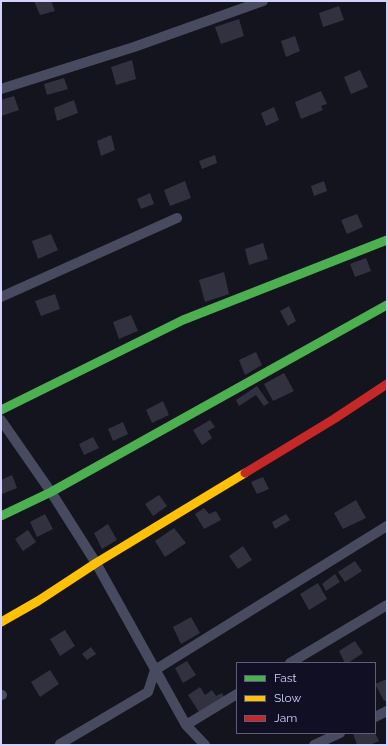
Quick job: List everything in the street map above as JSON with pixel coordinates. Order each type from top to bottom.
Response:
[{"type":"street","points":[[1,89],[134,47],[263,1]]},
{"type":"street","points":[[1,296],[178,218]]},
{"type":"street","points":[[1,410],[183,320],[387,240]]},
{"type":"street","points":[[1,516],[50,492],[387,305]]},
{"type":"street","points":[[1,622],[38,601],[96,562],[334,419],[387,384]]},
{"type":"street","points":[[1,420],[96,562],[186,725],[205,745]]},
{"type":"street","points":[[60,744],[148,692],[156,670],[387,526]]},
{"type":"street","points":[[292,662],[387,605]]},
{"type":"street","points":[[186,725],[236,695]]},
{"type":"street","points":[[376,716],[387,711]]},
{"type":"street","points":[[314,745],[338,734]]},
{"type":"building","points":[[34,1],[51,1],[55,11],[40,15]]},
{"type":"building","points":[[339,6],[344,20],[323,27],[319,13]]},
{"type":"building","points":[[239,19],[244,36],[221,44],[215,27]]},
{"type":"building","points":[[295,36],[300,51],[286,57],[281,41]]},
{"type":"building","points":[[132,60],[136,79],[116,85],[111,67]]},
{"type":"building","points":[[360,70],[368,87],[351,94],[344,77]]},
{"type":"building","points":[[64,78],[68,89],[47,95],[44,84]]},
{"type":"building","points":[[321,91],[327,104],[321,106],[323,110],[301,119],[295,102]]},
{"type":"building","points":[[14,96],[19,110],[1,116],[1,100]]},
{"type":"building","points":[[74,100],[78,113],[57,121],[54,108]]},
{"type":"building","points":[[274,107],[279,120],[266,126],[261,113]]},
{"type":"building","points":[[111,135],[115,150],[101,156],[97,141]]},
{"type":"building","points":[[215,155],[217,163],[202,169],[199,161]]},
{"type":"building","points":[[185,181],[191,198],[170,206],[164,190]]},
{"type":"building","points":[[324,181],[327,191],[314,196],[311,186]]},
{"type":"building","points":[[150,193],[154,204],[141,209],[137,199]]},
{"type":"building","points":[[357,214],[363,227],[347,234],[341,220]]},
{"type":"building","points":[[51,234],[58,250],[38,259],[32,241]]},
{"type":"building","points":[[263,243],[268,259],[249,265],[245,249]]},
{"type":"building","points":[[366,258],[371,271],[355,277],[350,264]]},
{"type":"building","points":[[224,272],[229,294],[205,302],[199,280]]},
{"type":"building","points":[[55,294],[60,309],[41,316],[35,301]]},
{"type":"building","points":[[289,306],[296,321],[288,326],[280,311]]},
{"type":"building","points":[[131,315],[138,331],[119,339],[113,322]]},
{"type":"building","points":[[256,352],[262,365],[245,375],[239,360]]},
{"type":"building","points":[[284,373],[294,391],[273,401],[264,384]]},
{"type":"building","points":[[257,386],[269,403],[264,406],[256,395],[239,406],[236,400]]},
{"type":"building","points":[[163,401],[169,415],[152,423],[146,410]]},
{"type":"building","points":[[210,420],[215,427],[208,431],[212,438],[202,445],[193,430]]},
{"type":"building","points":[[123,422],[128,434],[113,441],[108,429]]},
{"type":"building","points":[[93,437],[99,448],[84,455],[79,444]]},
{"type":"building","points":[[12,475],[17,488],[2,494],[1,480]]},
{"type":"building","points":[[263,477],[269,489],[257,494],[251,482]]},
{"type":"building","points":[[159,495],[167,506],[153,516],[145,504]]},
{"type":"building","points":[[356,500],[366,518],[343,529],[334,513]]},
{"type":"building","points":[[204,508],[209,514],[216,511],[221,520],[204,529],[195,514]]},
{"type":"building","points":[[45,514],[53,529],[37,537],[30,522]]},
{"type":"building","points":[[286,514],[290,520],[275,529],[272,522]]},
{"type":"building","points":[[108,524],[117,540],[102,549],[94,533]]},
{"type":"building","points":[[174,528],[186,543],[165,557],[155,541]]},
{"type":"building","points":[[28,530],[36,542],[23,551],[15,539]]},
{"type":"building","points":[[243,546],[252,560],[238,569],[229,556]]},
{"type":"building","points":[[355,561],[362,571],[345,582],[338,572]]},
{"type":"building","points":[[335,574],[340,582],[326,591],[322,584]]},
{"type":"building","points":[[318,583],[327,599],[309,610],[300,594]]},
{"type":"building","points":[[191,617],[200,633],[181,644],[173,627]]},
{"type":"building","points":[[65,630],[75,646],[60,656],[50,639]]},
{"type":"building","points":[[355,641],[363,653],[350,662],[344,662],[339,651]]},
{"type":"building","points":[[91,647],[96,654],[87,660],[82,654]]},
{"type":"building","points":[[187,661],[196,675],[183,683],[175,668]]},
{"type":"building","points":[[50,670],[59,684],[40,697],[31,682]]},
{"type":"building","points":[[387,679],[387,700],[384,701],[376,684]]},
{"type":"building","points":[[200,687],[205,695],[212,690],[216,696],[222,693],[224,697],[199,712],[188,695]]},
{"type":"building","points":[[353,734],[376,734],[379,741],[370,745],[357,745]]},
{"type":"traffic: fast","points":[[1,410],[183,320],[387,240]]},
{"type":"traffic: fast","points":[[1,516],[51,492],[387,305]]},
{"type":"traffic: slow","points":[[1,622],[38,601],[96,563],[245,473]]},
{"type":"traffic: jam","points":[[245,473],[334,419],[387,384]]}]
